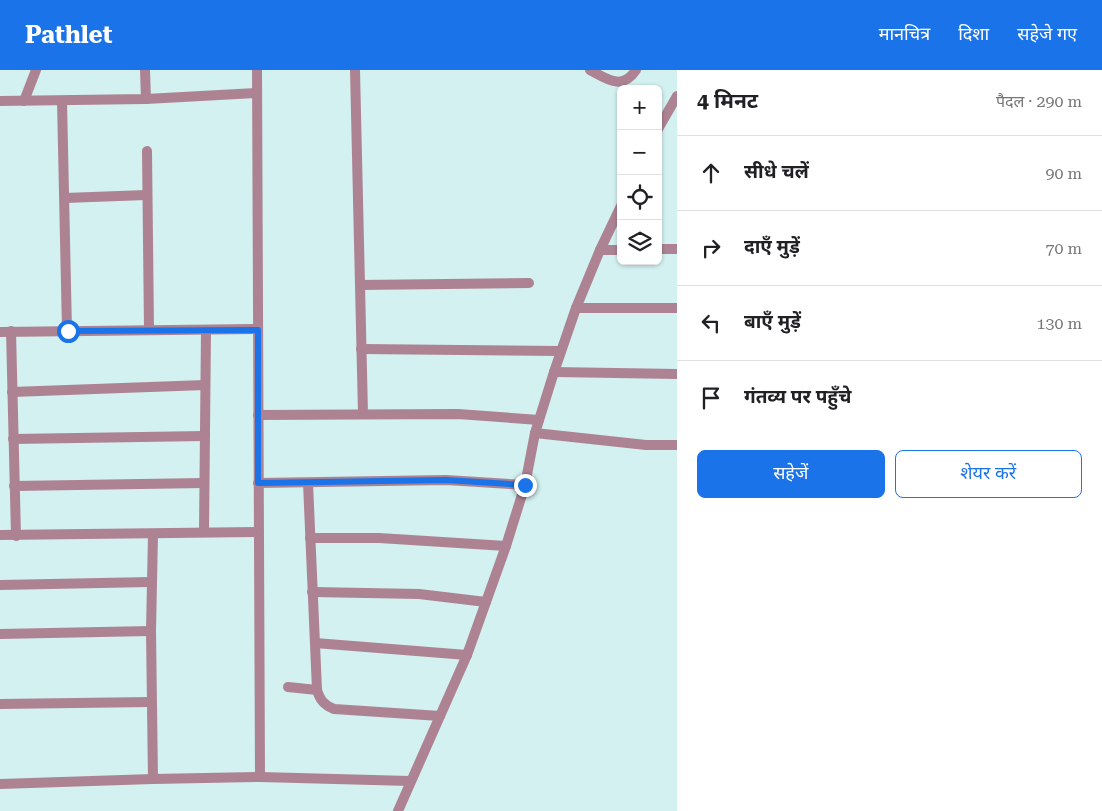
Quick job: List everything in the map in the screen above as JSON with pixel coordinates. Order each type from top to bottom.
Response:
[{"type":"street","points":[[24,101],[36,70]]},
{"type":"street","points":[[145,70],[146,99]]},
{"type":"street","points":[[257,70],[260,777]]},
{"type":"street","points":[[355,70],[363,414]]},
{"type":"street","points":[[590,70],[610,81],[619,82],[627,80],[636,70]]},
{"type":"street","points":[[0,101],[62,102],[257,93]]},
{"type":"street","points":[[662,122],[677,96]]},
{"type":"street","points":[[62,102],[68,331]]},
{"type":"street","points":[[147,150],[149,330]]},
{"type":"street","points":[[65,198],[146,194]]},
{"type":"street","points":[[398,811],[467,654],[506,546],[525,485],[535,433],[561,351],[576,308],[617,214]]},
{"type":"street","points":[[662,250],[677,249]]},
{"type":"street","points":[[600,250],[617,250]]},
{"type":"street","points":[[360,285],[529,283]]},
{"type":"street","points":[[576,308],[677,308]]},
{"type":"street","points":[[204,532],[206,330]]},
{"type":"street","points":[[0,332],[258,330]]},
{"type":"street","points":[[12,332],[16,536]]},
{"type":"street","points":[[361,349],[561,351]]},
{"type":"street","points":[[554,372],[677,374]]},
{"type":"street","points":[[12,392],[205,385]]},
{"type":"street","points":[[258,415],[458,414],[539,420]]},
{"type":"street","points":[[535,433],[646,445],[677,445]]},
{"type":"street","points":[[13,439],[205,436]]},
{"type":"street","points":[[258,483],[446,480],[525,485]]},
{"type":"street","points":[[14,486],[204,482]]},
{"type":"street","points":[[308,483],[317,690],[319,698],[325,705],[334,709],[440,716]]},
{"type":"street","points":[[0,535],[259,532]]},
{"type":"street","points":[[153,534],[150,630],[153,778]]},
{"type":"street","points":[[310,538],[380,538],[506,546]]},
{"type":"street","points":[[0,585],[151,582]]},
{"type":"street","points":[[312,592],[419,594],[486,602]]},
{"type":"street","points":[[0,634],[150,630]]},
{"type":"street","points":[[315,643],[467,654]]},
{"type":"street","points":[[288,687],[317,690]]},
{"type":"street","points":[[0,704],[152,702]]},
{"type":"street","points":[[0,784],[153,778],[260,777],[410,781]]},
{"type":"route","points":[[68,331],[258,330],[258,483],[446,480],[525,485]]}]
